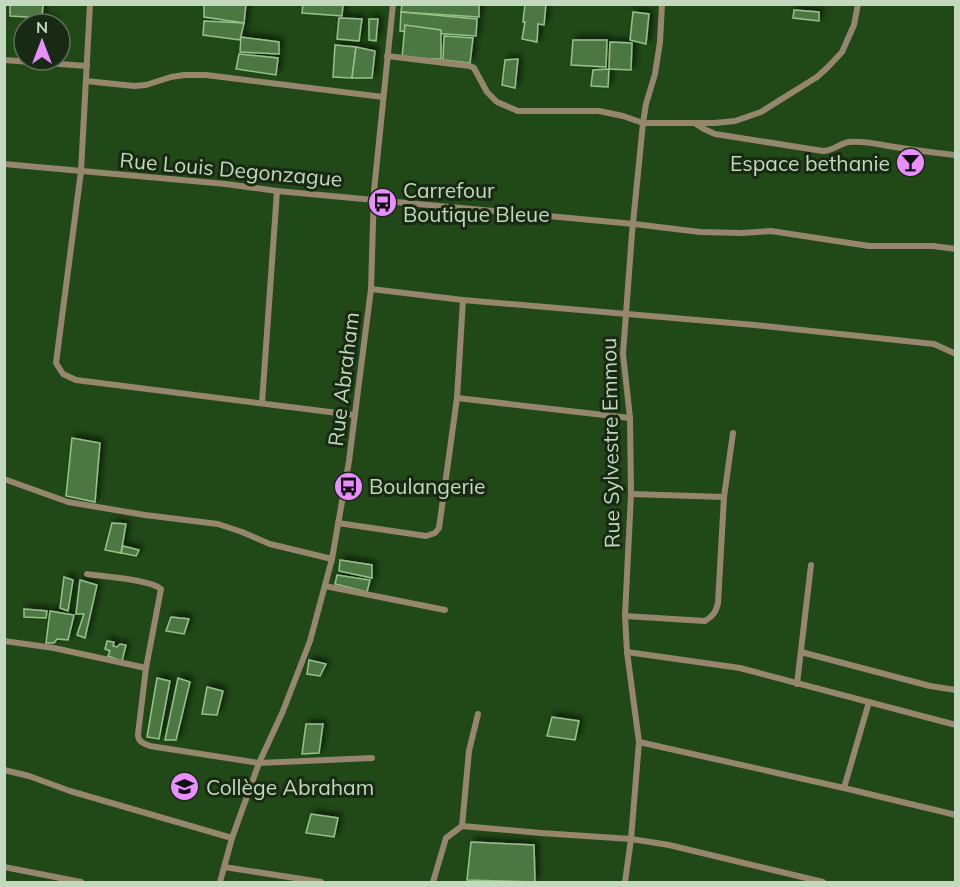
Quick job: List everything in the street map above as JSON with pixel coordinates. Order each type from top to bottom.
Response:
[{"type":"street","points":[[90,4],[81,171],[56,363],[63,374],[76,380],[354,415]]},
{"type":"street","name":"Rue Abraham","points":[[219,882],[259,763],[283,711],[310,640],[332,559],[349,461],[371,289],[375,199],[393,4]]},
{"type":"street","name":"Rue Sylvestre Emmou","points":[[625,882],[639,742],[627,652],[625,616],[631,494],[630,418],[623,354],[646,104],[655,74],[662,4]]},
{"type":"street","points":[[387,56],[470,66],[474,68],[487,92],[497,102],[518,111],[599,111],[644,123],[735,121],[761,112],[828,68],[842,52],[854,25],[858,4]]},
{"type":"street","points":[[4,60],[87,66]]},
{"type":"street","points":[[86,81],[134,86],[146,85],[171,76],[206,75],[383,97]]},
{"type":"street","points":[[696,123],[715,134],[824,151],[831,151],[850,141],[956,155]]},
{"type":"street","name":"Rue Louis Degonzague","points":[[4,164],[699,232],[771,231],[869,246],[933,246],[956,249]]},
{"type":"street","points":[[262,403],[277,191]]},
{"type":"street","points":[[371,289],[463,300],[755,325],[934,344],[956,354]]},
{"type":"street","points":[[338,523],[426,536],[435,533],[439,528],[457,398],[463,300]]},
{"type":"street","points":[[457,398],[630,418]]},
{"type":"street","points":[[625,616],[705,621],[712,617],[718,603],[724,497],[733,433]]},
{"type":"street","points":[[4,479],[68,502],[218,524],[270,544],[332,559]]},
{"type":"street","points":[[631,494],[724,497]]},
{"type":"street","points":[[797,684],[811,565]]},
{"type":"street","points":[[87,574],[143,582],[161,589],[146,668],[138,734],[141,742],[150,746],[259,763],[372,758]]},
{"type":"street","points":[[325,586],[445,610]]},
{"type":"street","points":[[4,641],[54,648],[146,668]]},
{"type":"street","points":[[627,652],[740,668],[956,725]]},
{"type":"street","points":[[801,652],[930,686],[956,690]]},
{"type":"street","points":[[844,788],[869,702]]},
{"type":"street","points":[[462,826],[469,752],[478,714]]},
{"type":"street","points":[[639,742],[956,815]]},
{"type":"street","points":[[4,770],[232,838]]},
{"type":"street","points":[[433,882],[446,838],[462,826],[631,839],[700,852],[823,882]]},
{"type":"street","points":[[4,867],[81,882]]},
{"type":"street","points":[[224,867],[321,882]]},
{"type":"building","points":[[10,4],[43,4],[42,12],[12,12],[12,16],[10,16]]},
{"type":"building","points":[[204,4],[246,4],[244,23],[204,17]]},
{"type":"building","points":[[303,4],[343,4],[342,16],[302,13]]},
{"type":"building","points":[[402,4],[479,5],[479,17],[401,12]]},
{"type":"building","points":[[525,4],[546,4],[544,25],[538,24],[537,42],[522,39]]},
{"type":"building","points":[[794,10],[819,12],[819,21],[793,18]]},
{"type":"building","points":[[401,12],[477,19],[476,36],[400,31]]},
{"type":"building","points":[[633,12],[649,14],[646,44],[630,40]]},
{"type":"building","points":[[339,18],[362,19],[359,41],[337,39]]},
{"type":"building","points":[[369,19],[378,19],[376,41],[369,40]]},
{"type":"building","points":[[204,21],[244,23],[240,40],[203,35]]},
{"type":"building","points":[[405,25],[441,30],[441,59],[402,58]]},
{"type":"building","points":[[444,36],[473,38],[470,63],[443,60]]},
{"type":"building","points":[[241,37],[279,42],[279,54],[240,52]]},
{"type":"building","points":[[573,40],[607,40],[606,67],[571,65]]},
{"type":"building","points":[[610,42],[632,43],[631,70],[609,69]]},
{"type":"building","points":[[335,45],[356,47],[352,78],[333,77]]},
{"type":"building","points":[[356,47],[375,51],[372,78],[352,78]]},
{"type":"building","points":[[239,54],[278,58],[276,75],[236,69]]},
{"type":"building","points":[[518,59],[515,88],[502,85],[505,60]]},
{"type":"building","points":[[609,69],[608,87],[591,86],[593,70]]},
{"type":"building","points":[[72,438],[100,443],[95,502],[66,496]]},
{"type":"building","points":[[112,523],[126,524],[121,553],[105,550]]},
{"type":"building","points":[[123,546],[139,550],[136,556],[121,553]]},
{"type":"building","points":[[340,560],[372,565],[372,578],[339,571]]},
{"type":"building","points":[[337,575],[370,580],[367,592],[335,584]]},
{"type":"building","points":[[64,577],[73,580],[68,611],[60,608]]},
{"type":"building","points":[[80,580],[97,585],[85,638],[77,635],[84,614],[76,614]]},
{"type":"building","points":[[24,609],[47,611],[46,618],[24,617]]},
{"type":"building","points":[[50,611],[74,615],[68,640],[57,639],[54,643],[46,643]]},
{"type":"building","points":[[171,617],[189,619],[184,634],[166,631]]},
{"type":"building","points":[[107,641],[114,642],[113,646],[117,647],[120,644],[126,645],[122,661],[108,656],[110,651],[105,649]]},
{"type":"building","points":[[309,660],[326,664],[320,676],[307,674]]},
{"type":"building","points":[[157,678],[170,681],[159,739],[147,737]]},
{"type":"building","points":[[178,678],[190,682],[176,740],[165,740]]},
{"type":"building","points":[[207,687],[223,691],[217,715],[202,714]]},
{"type":"building","points":[[552,717],[579,721],[575,740],[547,736]]},
{"type":"building","points":[[306,724],[323,724],[319,753],[302,754]]},
{"type":"building","points":[[311,814],[338,818],[334,837],[306,833]]},
{"type":"building","points":[[471,842],[534,845],[535,882],[467,880]]},
{"type":"place","name":"Espace bethanie","points":[[911,163]]},
{"type":"place","name":"Carrefour Boutique Bleue","points":[[382,202]]},
{"type":"place","name":"Boulangerie","points":[[348,486]]},
{"type":"place","name":"Collège Abraham","points":[[185,787]]}]
